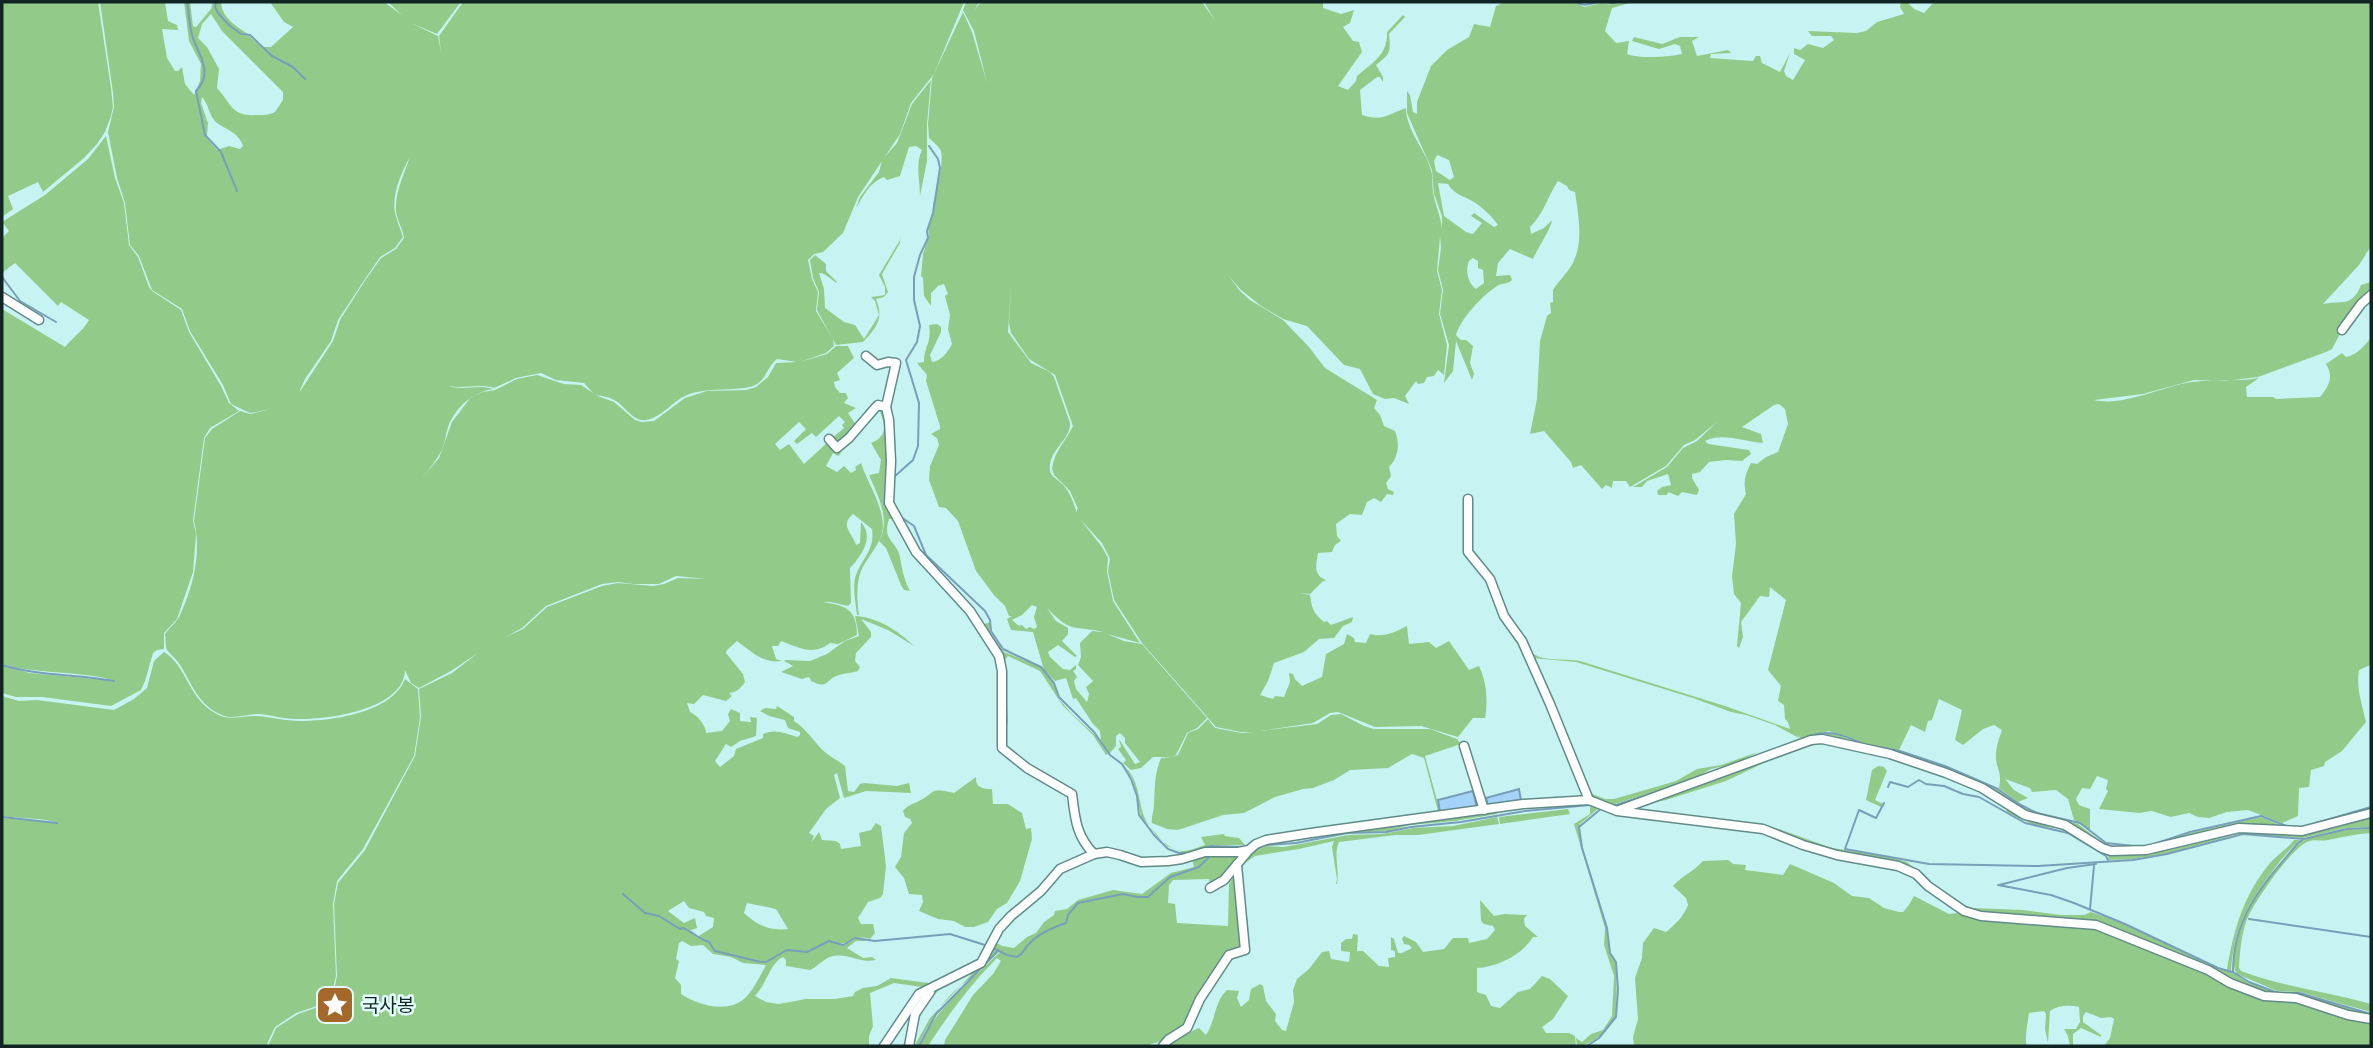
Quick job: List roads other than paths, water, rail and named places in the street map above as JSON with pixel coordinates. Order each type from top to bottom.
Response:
[{"type":"street","points":[[2342,330],[2371,295]]},
{"type":"street","points":[[2,297],[39,320]]},
{"type":"street","points":[[866,356],[877,365],[896,363],[886,407],[891,461],[889,503],[916,552],[970,611],[999,656],[1002,671],[1002,748],[1027,768],[1072,794],[1076,826],[1083,842],[1094,854]]},
{"type":"street","points":[[829,439],[836,448],[849,438],[878,405],[886,407]]},
{"type":"street","points":[[1468,499],[1468,552],[1490,579],[1504,616],[1522,641],[1589,800]]},
{"type":"street","points":[[1617,811],[1811,740],[1822,739],[1891,754],[1946,773],[1982,788],[2025,815],[2065,825],[2111,851],[2146,850],[2239,828],[2302,831],[2371,813]]},
{"type":"street","points":[[1464,746],[1484,810]]},
{"type":"street","points":[[1210,888],[1224,880],[1255,844],[1266,840],[1523,804],[1589,800],[1617,811],[1763,829],[1837,855],[1898,866],[1916,874],[1946,899],[1972,913],[2096,925],[2208,970],[2230,983],[2264,996],[2296,998],[2348,1015],[2371,1019]]},
{"type":"street","points":[[884,1046],[919,994],[981,963],[999,929],[1041,891],[1060,869],[1094,854],[1107,852],[1141,862],[1152,862],[1182,859],[1205,852],[1249,850]]},
{"type":"street","points":[[1163,1046],[1187,1028],[1200,999],[1229,955],[1245,950],[1237,865]]},
{"type":"street","points":[[909,1046],[909,1034],[915,1014],[927,995],[939,984]]},
{"type":"water","points":[[1519,789],[1521,801],[1488,806],[1486,798]]},
{"type":"water","points":[[1473,791],[1477,808],[1440,812],[1438,800]]},
{"type":"waterway","points":[[187,2],[192,35],[204,70],[204,77],[196,91],[205,135],[221,152],[237,191]]},
{"type":"waterway","points":[[216,2],[218,13],[229,25],[241,34],[250,35],[272,56],[293,67],[305,79]]},
{"type":"waterway","points":[[1575,2],[1584,5],[1618,2]]},
{"type":"waterway","points":[[894,477],[913,460],[918,446],[919,403],[906,360],[917,342],[920,326],[914,300],[914,277],[928,238],[927,231],[933,213],[940,168],[938,159],[929,146]]},
{"type":"waterway","points":[[2,277],[20,301],[56,322]]},
{"type":"waterway","points":[[901,517],[914,526],[926,555],[985,611],[990,620],[991,631],[1003,649],[1041,667],[1054,683],[1059,697],[1094,732],[1110,755],[1122,764],[1137,796],[1139,815],[1154,835],[1168,849],[1190,853]]},
{"type":"waterway","points":[[2,665],[29,671],[114,681]]},
{"type":"waterway","points":[[1810,736],[1830,733],[1861,743]]},
{"type":"waterway","points":[[1873,746],[1900,751],[1945,766],[1998,789],[2037,813],[2080,823],[2106,843],[2134,846]]},
{"type":"waterway","points":[[1741,762],[1775,749]]},
{"type":"waterway","points":[[1699,777],[1723,768]]},
{"type":"waterway","points":[[1888,787],[1890,782],[1908,787],[1919,780],[1979,797],[2025,823],[2068,833],[2106,856],[2108,860]]},
{"type":"waterway","points":[[1613,806],[1654,793]]},
{"type":"waterway","points":[[1884,803],[1876,818],[1859,810],[1845,849],[1929,864],[2038,866],[2133,860],[2243,834],[2304,839]]},
{"type":"waterway","points":[[1257,849],[1265,845],[1296,843],[1347,833],[1386,832],[1525,811],[1590,805]]},
{"type":"waterway","points":[[2316,823],[2371,807]]},
{"type":"waterway","points":[[1587,1046],[1599,1038],[1616,1017],[1618,990],[1616,962],[1610,953],[1607,928],[1582,848],[1579,827],[1602,808]]},
{"type":"waterway","points":[[2154,844],[2190,832],[2261,816],[2289,827]]},
{"type":"waterway","points":[[2,817],[57,823]]},
{"type":"waterway","points":[[2371,828],[2347,829],[2304,839],[2298,843],[2262,887],[2245,917],[2234,952],[2233,972],[2249,982],[2278,993],[2299,993],[2371,1014]]},
{"type":"waterway","points":[[1202,849],[1211,846],[1245,847]]},
{"type":"waterway","points":[[993,948],[1017,957],[1037,937],[1066,923],[1068,915],[1078,903],[1123,894],[1148,897],[1170,877],[1199,867],[1212,854]]},
{"type":"waterway","points":[[1999,885],[2067,868],[2096,864]]},
{"type":"waterway","points":[[2090,909],[2094,866]]},
{"type":"waterway","points":[[1998,885],[2051,895],[2074,903],[2232,972]]},
{"type":"waterway","points":[[623,894],[645,913],[659,916],[680,929],[687,930],[709,942],[715,951],[761,962],[787,950],[807,952],[829,941],[843,945],[855,938],[875,941],[950,934],[988,946]]},
{"type":"waterway","points":[[2249,919],[2371,937]]},
{"type":"waterway","points":[[919,1046],[936,1014],[998,951]]},
{"type":"place","name":"국사봉","points":[[335,1005]]}]
